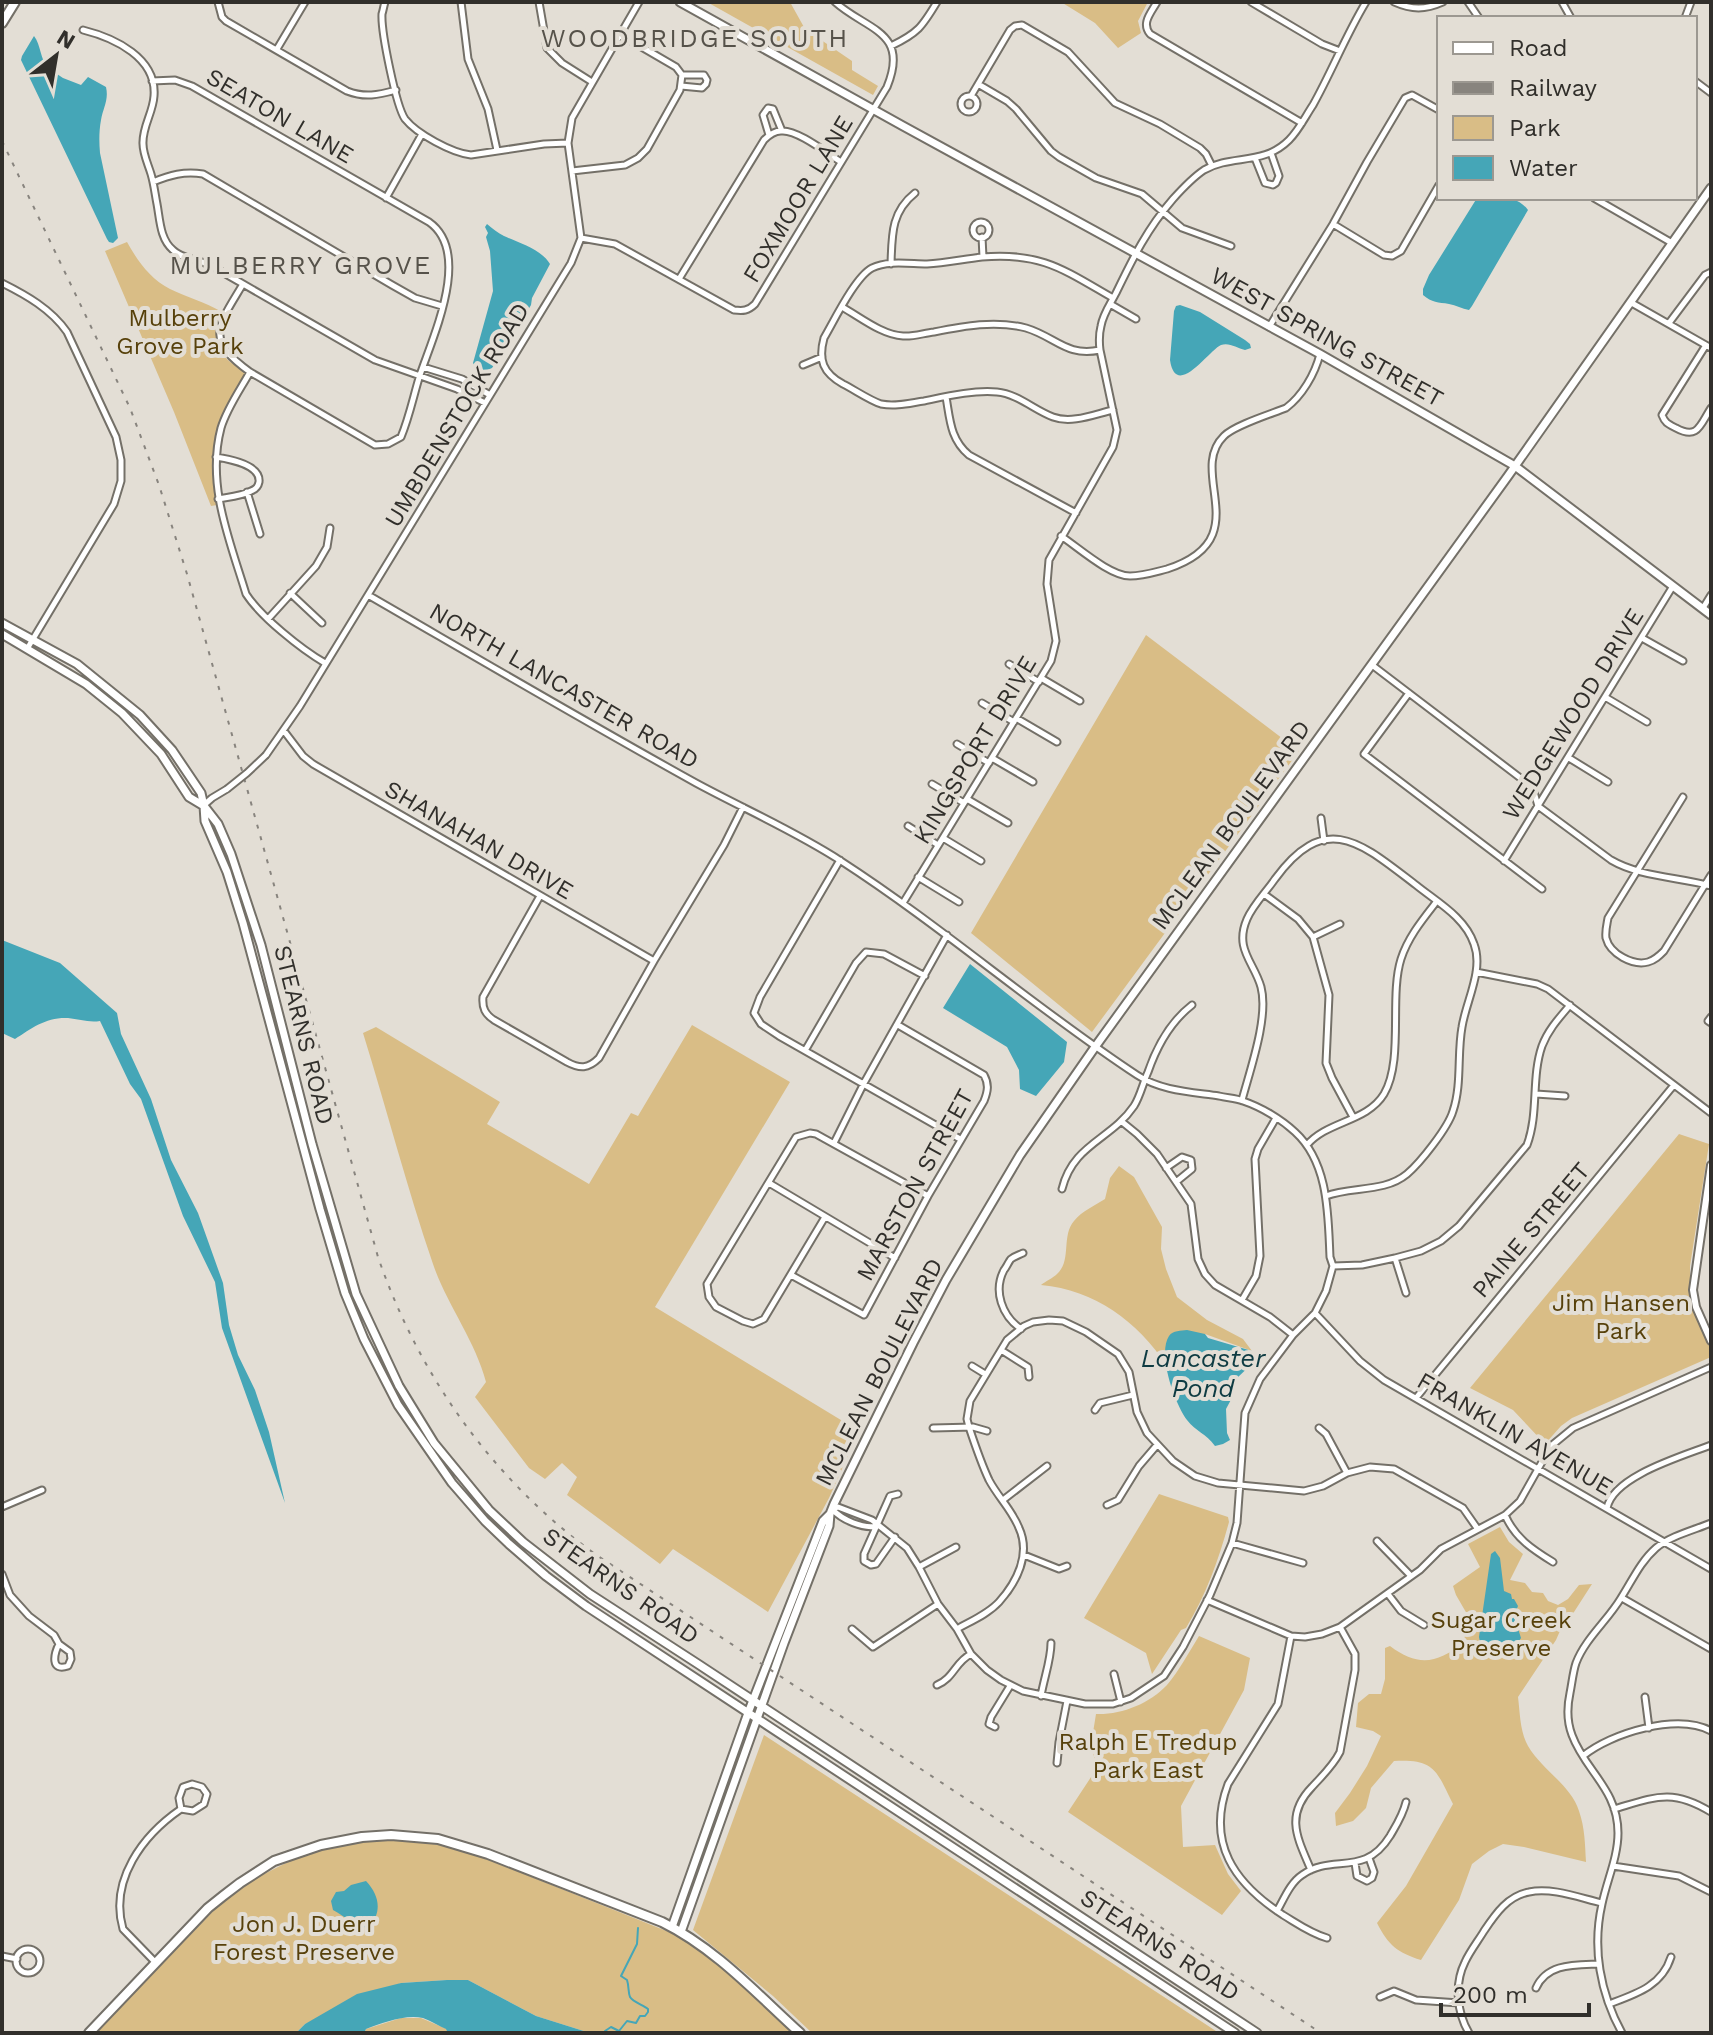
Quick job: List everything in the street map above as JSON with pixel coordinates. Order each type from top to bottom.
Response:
[{"type":"main road","points":[[2,23],[15,2]]},
{"type":"main road","name":"WEST SPRING STREET","points":[[680,2],[1320,354],[1515,466],[1711,615]]},
{"type":"main road","name":"MCLEAN BOULEVARD","points":[[672,1927],[752,1701],[823,1521],[831,1512],[946,1280],[1020,1155],[1711,188]]},
{"type":"main road","name":"STEARNS ROAD","points":[[2,623],[77,664],[140,715],[172,750],[201,793],[205,821],[227,872],[243,923],[345,1293],[364,1339],[398,1405],[452,1483],[485,1521],[546,1576],[586,1606],[1235,2033]]},
{"type":"main road","name":"STEARNS ROAD","points":[[2,634],[86,684],[122,713],[161,754],[189,797],[204,806],[218,824],[261,945],[312,1144],[356,1294],[399,1386],[427,1432],[489,1510],[544,1560],[613,1611],[1257,2033]]},
{"type":"main road","name":"MCLEAN BOULEVARD","points":[[681,1932],[829,1526],[831,1512]]},
{"type":"main road","points":[[89,2033],[208,1908],[240,1883],[274,1861],[321,1845],[391,1835],[438,1839],[488,1854],[672,1927],[728,1967],[800,2033]]},
{"type":"street","points":[[218,2],[226,21],[355,94],[377,95],[396,90]]},
{"type":"street","points":[[277,50],[305,2]]},
{"type":"street","points":[[385,2],[382,15],[384,36],[400,110],[404,118],[422,134],[462,154],[471,155],[568,143]]},
{"type":"street","points":[[461,2],[468,59],[488,109],[497,150]]},
{"type":"street","points":[[539,2],[547,48],[562,63],[592,82]]},
{"type":"street","points":[[581,238],[568,143],[572,118],[639,2]]},
{"type":"street","points":[[835,2],[880,32],[891,46],[917,32],[937,2]]},
{"type":"street","points":[[1157,2],[1147,19],[1150,34],[1302,123]]},
{"type":"street","points":[[1251,2],[1322,44],[1340,51]]},
{"type":"street","points":[[971,96],[1010,30],[1022,25],[1068,52],[1115,103],[1157,122],[1200,148],[1212,166],[1255,158],[1271,153],[1290,139],[1302,123],[1366,2]]},
{"type":"street","points":[[1394,2],[1409,9],[1430,8],[1443,2]]},
{"type":"street","points":[[83,30],[109,39],[147,66],[155,98],[142,146],[153,182],[160,227],[173,251],[206,263],[375,360],[457,389],[485,403]]},
{"type":"street","points":[[572,171],[625,165],[638,158],[647,149],[680,90],[682,75],[676,67],[621,35]]},
{"type":"street","name":"FOXMOOR LANE","points":[[581,238],[615,244],[734,310],[751,309],[887,87],[893,62],[891,46]]},
{"type":"street","points":[[681,86],[702,88],[707,80],[704,75],[682,75]]},
{"type":"street","name":"SEATON LANE","points":[[152,81],[175,80],[192,86],[429,222],[442,236],[447,255],[448,285],[401,437],[388,444],[375,445],[250,372]]},
{"type":"street","points":[[978,84],[1016,109],[1059,157],[1096,178],[1142,194],[1182,228],[1231,246]]},
{"type":"street","points":[[1269,327],[1333,224],[1405,98],[1412,95],[1437,109]]},
{"type":"street","points":[[769,135],[763,115],[768,108],[773,109],[782,131]]},
{"type":"street","points":[[679,279],[769,135],[782,131],[797,135],[841,162]]},
{"type":"street","points":[[386,198],[422,134]]},
{"type":"street","points":[[1255,158],[1260,176],[1265,183],[1273,185],[1279,176],[1271,153]]},
{"type":"street","name":"KINGSPORT DRIVE","points":[[903,903],[1051,661],[1056,641],[1047,584],[1049,560],[1113,447],[1117,430],[1100,350],[1101,324],[1145,234],[1185,186],[1212,166]]},
{"type":"street","points":[[153,182],[189,171],[203,174],[415,298],[442,306]]},
{"type":"street","points":[[1333,224],[1384,255],[1392,256],[1401,251],[1437,188]]},
{"type":"street","points":[[891,264],[892,229],[907,199],[915,193]]},
{"type":"street","points":[[1597,200],[1672,243]]},
{"type":"street","points":[[982,237],[983,257]]},
{"type":"street","name":"UMBDENSTOCK ROAD","points":[[204,806],[247,773],[284,731],[571,263],[581,238]]},
{"type":"street","points":[[1113,410],[1062,420],[1002,393],[981,391],[896,405],[879,403],[837,380],[824,368],[821,349],[824,338],[860,278],[873,268],[891,264],[930,264],[983,257],[1034,258],[1053,264],[1136,319]]},
{"type":"street","points":[[1669,323],[1705,275],[1711,272]]},
{"type":"street","points":[[2,283],[41,305],[67,332],[116,437],[121,460],[121,481],[114,504],[27,649]]},
{"type":"street","points":[[243,284],[220,328],[220,339],[231,358],[250,372],[228,409],[221,428],[216,457],[218,499],[246,594],[254,608],[308,653],[325,663]]},
{"type":"street","points":[[1630,302],[1709,346],[1662,418],[1665,423],[1691,434],[1696,432],[1711,408]]},
{"type":"street","points":[[842,307],[889,333],[905,337],[976,324],[1002,324],[1036,332],[1073,351],[1086,353],[1100,350]]},
{"type":"street","points":[[1061,536],[1112,571],[1127,576],[1149,574],[1187,562],[1201,551],[1211,537],[1217,518],[1212,469],[1216,450],[1224,436],[1292,404],[1316,367],[1320,354]]},
{"type":"street","points":[[803,365],[822,357]]},
{"type":"street","points":[[423,367],[462,379],[490,395]]},
{"type":"street","points":[[946,397],[953,434],[959,447],[1076,513]]},
{"type":"street","points":[[216,457],[252,468],[259,479],[253,491],[218,499]]},
{"type":"street","points":[[247,492],[260,534]]},
{"type":"street","points":[[268,619],[316,566],[327,547],[330,528]]},
{"type":"street","name":"WEDGEWOOD DRIVE","points":[[1504,861],[1673,586]]},
{"type":"street","points":[[290,593],[322,623]]},
{"type":"street","name":"NORTH LANCASTER ROAD","points":[[368,595],[696,783],[840,860],[947,935],[1095,1047],[1145,1080],[1163,1087],[1242,1100],[1276,1118],[1297,1133],[1307,1145]]},
{"type":"street","points":[[1703,608],[1711,595]]},
{"type":"street","points":[[1642,638],[1683,661]]},
{"type":"street","points":[[1009,664],[1080,701]]},
{"type":"street","points":[[1372,665],[1523,780],[1534,792],[1538,806],[1611,860],[1621,866],[1708,885]]},
{"type":"street","points":[[1409,693],[1365,754],[1542,889]]},
{"type":"street","points":[[1605,697],[1647,722]]},
{"type":"street","points":[[982,703],[1057,742]]},
{"type":"street","name":"SHANAHAN DRIVE","points":[[284,731],[313,764],[654,961]]},
{"type":"street","points":[[957,744],[1033,782]]},
{"type":"street","points":[[1569,758],[1608,782]]},
{"type":"street","points":[[932,784],[1008,823]]},
{"type":"street","points":[[1683,797],[1608,918],[1606,934],[1610,946],[1630,961],[1649,962],[1657,958],[1708,885],[1711,875]]},
{"type":"street","points":[[540,896],[483,997],[483,1008],[494,1020],[583,1068],[599,1058],[724,845],[743,807]]},
{"type":"street","points":[[1321,818],[1324,841]]},
{"type":"street","points":[[908,826],[938,845]]},
{"type":"street","points":[[943,838],[981,861]]},
{"type":"street","points":[[1242,1100],[1262,1022],[1263,999],[1262,989],[1245,954],[1243,932],[1250,914],[1292,858],[1307,846],[1324,841],[1347,841],[1364,847],[1461,921],[1475,946],[1476,972],[1461,1029],[1457,1095],[1447,1126],[1405,1176],[1390,1184],[1326,1196]]},
{"type":"street","points":[[840,860],[760,997],[754,1013],[761,1024],[960,1139]]},
{"type":"street","points":[[918,877],[959,902]]},
{"type":"street","points":[[1264,894],[1298,919],[1313,937],[1329,995],[1326,1063],[1353,1117]]},
{"type":"street","points":[[831,1512],[869,1528],[877,1526],[907,1548],[938,1604],[971,1654],[1010,1686],[1041,1696],[1100,1705],[1121,1702],[1137,1695],[1164,1676],[1183,1647],[1232,1543],[1237,1523],[1245,1413],[1260,1379],[1293,1335],[1315,1313],[1326,1291],[1333,1266],[1326,1196],[1321,1173],[1307,1145],[1321,1132],[1371,1107],[1385,1092],[1391,1073],[1397,975],[1401,958],[1410,938],[1437,901]]},
{"type":"street","points":[[1313,937],[1340,924]]},
{"type":"street","points":[[834,1143],[947,935]]},
{"type":"street","points":[[806,1049],[856,963],[866,952],[884,954],[925,976]]},
{"type":"street","points":[[1476,972],[1548,989],[1711,1113]]},
{"type":"street","points":[[1062,1189],[1064,1179],[1085,1148],[1121,1121],[1135,1104],[1162,1040],[1182,1012],[1192,1005]]},
{"type":"street","points":[[1333,1266],[1362,1265],[1421,1251],[1441,1241],[1459,1226],[1527,1145],[1533,1129],[1542,1047],[1549,1030],[1570,1005]]},
{"type":"street","name":"MARSTON STREET","points":[[791,1275],[864,1315],[988,1093],[984,1075],[898,1025]]},
{"type":"street","name":"PAINE STREET","points":[[1416,1398],[1674,1085]]},
{"type":"street","points":[[1536,1094],[1565,1096]]},
{"type":"street","points":[[1242,1300],[1256,1276],[1260,1256],[1255,1159],[1276,1118]]},
{"type":"street","points":[[1121,1121],[1157,1154],[1191,1204],[1198,1259],[1205,1274],[1215,1285],[1270,1317],[1293,1335]]},
{"type":"street","points":[[825,1217],[764,1319],[753,1324],[716,1307],[709,1297],[707,1284],[796,1137],[816,1134],[928,1196]]},
{"type":"street","points":[[1166,1168],[1182,1157],[1191,1160],[1192,1169],[1176,1182]]},
{"type":"street","points":[[1711,1165],[1707,1218],[1693,1290],[1696,1307],[1711,1341]]},
{"type":"street","points":[[769,1183],[895,1258]]},
{"type":"street","points":[[1021,1329],[1005,1311],[999,1296],[999,1280],[1010,1260],[1023,1253]]},
{"type":"street","points":[[1395,1258],[1406,1293]]},
{"type":"street","name":"FRANKLIN AVENUE","points":[[1315,1313],[1365,1366],[1384,1380],[1711,1569]]},
{"type":"street","points":[[957,1629],[998,1603],[1024,1558],[1019,1527],[990,1481],[967,1419],[970,1401],[1007,1340],[1033,1322],[1056,1320],[1071,1324],[1113,1350],[1129,1372],[1143,1427],[1173,1461],[1195,1476],[1218,1483],[1304,1491],[1370,1467],[1394,1469],[1463,1508],[1477,1528]]},
{"type":"street","points":[[1001,1350],[1028,1367],[1029,1377]]},
{"type":"street","points":[[972,1366],[985,1374]]},
{"type":"street","points":[[1207,1600],[1291,1636],[1322,1634],[1340,1627],[1420,1570],[1441,1549],[1505,1515],[1520,1501],[1551,1446],[1573,1428],[1711,1367]]},
{"type":"street","points":[[1095,1410],[1100,1403],[1133,1395]]},
{"type":"street","points":[[933,1428],[969,1427],[987,1431]]},
{"type":"street","points":[[1319,1428],[1326,1434],[1347,1473]]},
{"type":"street","points":[[1107,1505],[1118,1500],[1139,1466],[1157,1445]]},
{"type":"street","points":[[1607,1508],[1613,1494],[1634,1477],[1711,1445]]},
{"type":"street","points":[[1003,1500],[1047,1466]]},
{"type":"street","points":[[2,1507],[42,1490]]},
{"type":"street","points":[[895,1537],[878,1562],[873,1565],[865,1563],[863,1558],[890,1496],[898,1494]]},
{"type":"street","points":[[1505,1515],[1511,1529],[1524,1543],[1553,1562]]},
{"type":"street","points":[[1622,2033],[1603,1986],[1598,1934],[1602,1903],[1618,1843],[1618,1829],[1614,1809],[1602,1782],[1583,1756],[1569,1726],[1568,1705],[1576,1663],[1622,1598],[1643,1561],[1658,1545],[1711,1523]]},
{"type":"street","points":[[1377,1541],[1410,1575]]},
{"type":"street","points":[[1232,1543],[1303,1563]]},
{"type":"street","points":[[919,1567],[956,1547]]},
{"type":"street","points":[[1024,1555],[1059,1569],[1067,1566]]},
{"type":"street","points":[[2,1574],[10,1595],[29,1616],[54,1635],[59,1644]]},
{"type":"street","points":[[1388,1594],[1401,1611],[1424,1625]]},
{"type":"street","points":[[1622,1598],[1711,1649]]},
{"type":"street","points":[[852,1629],[873,1647],[938,1604]]},
{"type":"street","points":[[1311,1870],[1298,1839],[1296,1812],[1305,1794],[1334,1764],[1340,1752],[1355,1670],[1355,1654],[1340,1627]]},
{"type":"street","points":[[1291,1636],[1278,1704],[1228,1784],[1220,1827],[1229,1861],[1250,1890],[1311,1934],[1327,1938]]},
{"type":"street","points":[[1041,1696],[1051,1656],[1051,1643]]},
{"type":"street","points":[[937,1685],[948,1679],[960,1661],[971,1654]]},
{"type":"street","points":[[1114,1674],[1121,1702]]},
{"type":"street","points":[[995,1727],[989,1724],[991,1717],[1010,1686]]},
{"type":"street","points":[[1645,1697],[1649,1728]]},
{"type":"street","points":[[1057,1763],[1067,1701]]},
{"type":"street","points":[[1583,1756],[1613,1737],[1649,1728],[1684,1724],[1711,1731]]},
{"type":"street","points":[[156,1963],[123,1929],[121,1889],[128,1867],[139,1850],[168,1818],[181,1809],[193,1811],[201,1807],[207,1798],[205,1790],[196,1784],[183,1787],[179,1798],[181,1809]]},
{"type":"street","points":[[1614,1809],[1666,1796],[1691,1801],[1711,1812]]},
{"type":"street","points":[[1277,1911],[1301,1876],[1311,1870],[1355,1863],[1369,1858],[1383,1847],[1403,1815],[1406,1802]]},
{"type":"street","points":[[1355,1863],[1357,1876],[1367,1881],[1374,1872],[1369,1858]]},
{"type":"street","points":[[1613,1866],[1679,1876],[1711,1892]]},
{"type":"street","points":[[1469,2033],[1459,2011],[1460,1980],[1465,1962],[1490,1922],[1507,1902],[1522,1894],[1544,1891],[1602,1903]]},
{"type":"street","points":[[31,1950],[39,1957],[40,1964],[35,1971],[24,1972],[18,1967],[17,1959],[23,1951],[31,1950]]},
{"type":"street","points":[[2,1956],[17,1959]]},
{"type":"street","points":[[1609,2004],[1640,1993],[1657,1982],[1668,1968],[1671,1957]]},
{"type":"street","points":[[1536,1988],[1548,1973],[1562,1967],[1599,1964]]},
{"type":"street","points":[[1380,1997],[1394,1991],[1416,2000],[1459,2003]]},
{"type":"green space","points":[[707,2],[790,2],[805,29],[852,61],[852,70],[878,86],[873,95]]},
{"type":"green space","points":[[1061,2],[1148,2],[1138,21],[1141,33],[1118,48],[1095,23]]},
{"type":"green space","name":"Mulberry Grove Park","points":[[127,242],[156,280],[222,312],[217,329],[219,347],[225,357],[245,374],[227,408],[217,437],[214,485],[217,505],[211,506],[105,251]]},
{"type":"green space","points":[[1146,635],[1299,751],[1092,1032],[971,933]]},
{"type":"green space","points":[[692,1025],[790,1082],[655,1307],[859,1431],[829,1498],[768,1612],[673,1549],[660,1564],[567,1495],[577,1477],[562,1463],[545,1479],[529,1468],[475,1397],[486,1382],[433,1264],[363,1033],[376,1027],[500,1102],[487,1124],[589,1184],[631,1113],[638,1116]]},
{"type":"green space","name":"Jim Hansen Park","points":[[1679,1134],[1709,1144],[1690,1266],[1690,1300],[1711,1350],[1711,1357],[1572,1418],[1545,1444],[1513,1410],[1470,1388]]},
{"type":"green space","points":[[1119,1166],[1134,1177],[1162,1227],[1161,1249],[1177,1297],[1207,1320],[1243,1339],[1252,1351],[1205,1334],[1169,1339],[1167,1366],[1142,1335],[1113,1310],[1079,1293],[1041,1285],[1062,1269],[1070,1227],[1081,1214],[1105,1199],[1110,1178]]},
{"type":"green space","points":[[1159,1494],[1228,1517],[1229,1522],[1200,1603],[1186,1628],[1181,1630],[1152,1674],[1146,1653],[1084,1618]]},
{"type":"green space","name":"Sugar Creek Preserve","points":[[1500,1527],[1509,1542],[1523,1554],[1510,1580],[1525,1583],[1532,1592],[1543,1593],[1548,1601],[1558,1605],[1568,1599],[1579,1585],[1592,1584],[1518,1697],[1525,1741],[1570,1793],[1579,1811],[1586,1862],[1503,1844],[1489,1851],[1472,1864],[1459,1900],[1421,1960],[1394,1947],[1377,1923],[1406,1886],[1453,1804],[1438,1775],[1418,1762],[1394,1761],[1371,1788],[1366,1808],[1353,1821],[1336,1826],[1335,1813],[1367,1766],[1381,1736],[1356,1727],[1358,1703],[1369,1694],[1381,1694],[1385,1679],[1385,1648],[1390,1646],[1410,1657],[1427,1660],[1445,1655],[1464,1642],[1467,1614],[1453,1586],[1480,1567],[1468,1544]]},
{"type":"green space","name":"Ralph E Tredup Park East","points":[[1199,1636],[1250,1658],[1244,1690],[1181,1806],[1183,1847],[1215,1845],[1228,1874],[1241,1891],[1222,1915],[1068,1812],[1097,1768],[1091,1745],[1096,1714],[1115,1713],[1134,1707],[1160,1692],[1176,1674]]},
{"type":"green space","points":[[764,1735],[1219,2033],[812,2033],[773,1996],[693,1930]]},
{"type":"green space","name":"Jon J. Duerr Forest Preserve","points":[[379,1839],[405,1839],[451,1847],[674,1934],[721,1968],[794,2033],[590,2033],[536,2016],[468,1980],[447,1980],[401,1983],[305,2024],[296,2033],[96,2033],[218,1906],[254,1879],[292,1860],[330,1847]]},
{"type":"green space","name":"Jon J. Duerr Forest Preserve","points":[[401,2018],[421,2018],[447,2029],[448,2033],[364,2033],[366,2029]]},
{"type":"water","points":[[34,36],[48,68],[81,85],[88,77],[106,87],[99,145],[118,238],[113,243],[107,239],[21,60]]},
{"type":"water","points":[[1476,200],[1515,200],[1528,210],[1469,310],[1435,302],[1423,295],[1429,275]]},
{"type":"water","points":[[487,224],[502,235],[535,250],[550,264],[508,344],[492,368],[485,371],[476,368],[473,363],[493,291]]},
{"type":"water","points":[[1180,305],[1200,312],[1245,340],[1251,348],[1245,350],[1221,345],[1186,374],[1179,375],[1173,371],[1170,360],[1174,311]]},
{"type":"water","points":[[2,940],[60,963],[117,1013],[121,1034],[151,1099],[171,1160],[198,1213],[223,1283],[229,1325],[269,1432],[285,1503],[222,1328],[215,1282],[183,1216],[141,1099],[130,1084],[100,1021],[60,1018],[40,1024],[15,1039],[2,1033]]},
{"type":"water","points":[[970,964],[1067,1042],[1064,1062],[1036,1096],[1020,1089],[1019,1070],[1007,1047],[943,1008]]},
{"type":"water","name":"Lancaster Pond","points":[[1187,1330],[1252,1351],[1256,1360],[1237,1378],[1234,1394],[1226,1409],[1230,1440],[1223,1444],[1215,1446],[1190,1424],[1173,1391],[1166,1366],[1166,1344],[1173,1333]]},
{"type":"water","points":[[1495,1551],[1500,1558],[1504,1591],[1511,1594],[1518,1606],[1514,1616],[1521,1638],[1507,1649],[1486,1645],[1480,1642],[1479,1637],[1491,1554]]},
{"type":"water","points":[[366,1881],[378,1904],[369,1928],[333,1910],[331,1901],[336,1892]]},
{"type":"water","points":[[468,1980],[536,2016],[590,2033],[448,2033],[446,2029],[416,2017],[386,2022],[366,2029],[364,2033],[296,2033],[305,2024],[357,1994],[401,1983]]},
{"type":"waterway","points":[[605,2033],[611,2027],[619,2031],[627,2021],[636,2023],[640,2016],[648,2012],[630,1997],[627,1980],[621,1976],[637,1944],[638,1928]]},
{"type":"railway","points":[[2,141],[130,408],[159,485],[187,574],[378,1257],[415,1343],[464,1422],[492,1459],[524,1493],[595,1554],[1321,2033]]},
{"type":"district","name":"WOODBRIDGE SOUTH","points":[[695,38]]},
{"type":"district","name":"MULBERRY GROVE","points":[[301,265]]}]
